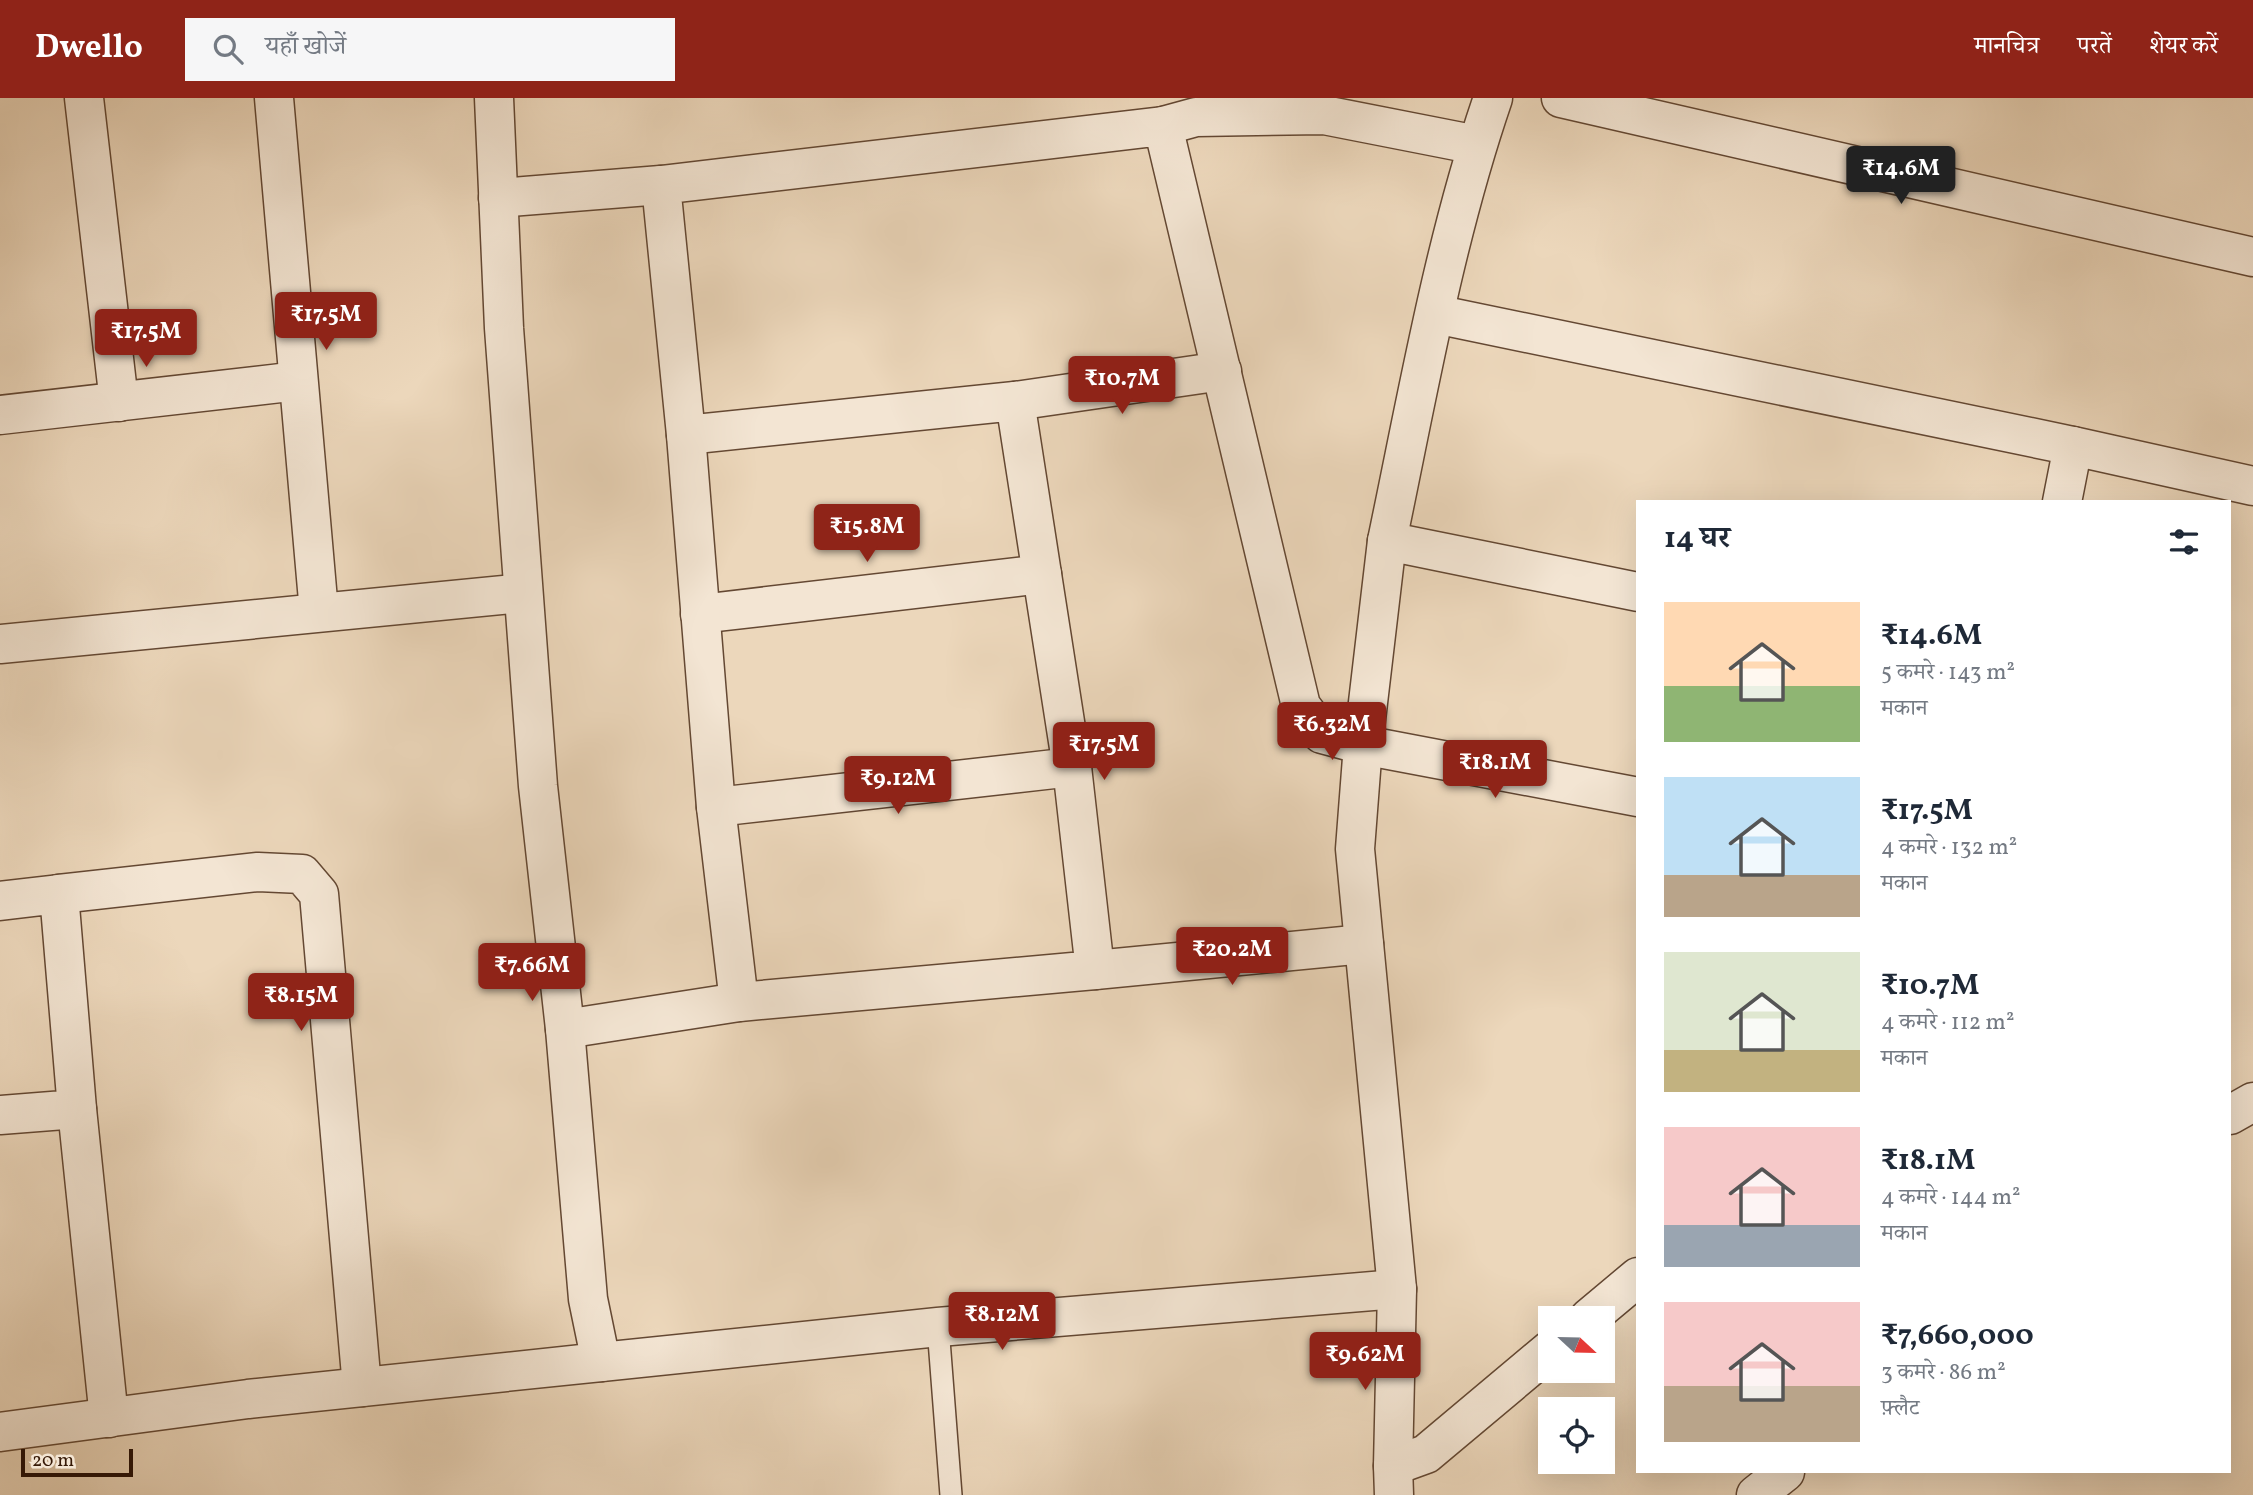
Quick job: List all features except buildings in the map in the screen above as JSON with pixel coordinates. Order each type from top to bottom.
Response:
[{"type":"street","points":[[84,98],[119,402]]},
{"type":"street","points":[[274,98],[319,612]]},
{"type":"street","points":[[494,98],[504,328],[538,786],[565,1029],[587,1299],[601,1362]]},
{"type":"street","points":[[1394,1480],[1397,1289],[1355,849],[1363,745],[1387,541],[1435,314],[1477,145],[1493,98]]},
{"type":"street","points":[[1561,98],[2253,257]]},
{"type":"street","points":[[498,198],[661,186],[1163,126],[1196,117],[1324,115],[1477,145]]},
{"type":"street","points":[[1163,126],[1301,706],[1322,734],[1363,745],[1636,797]]},
{"type":"street","points":[[661,186],[686,435],[716,807],[739,1002]]},
{"type":"street","points":[[1435,314],[2073,446],[2253,486]]},
{"type":"street","points":[[686,435],[1015,401],[1222,372]]},
{"type":"street","points":[[0,415],[299,381]]},
{"type":"street","points":[[1015,401],[1072,766],[1095,970]]},
{"type":"street","points":[[2062,500],[2073,446]]},
{"type":"street","points":[[1387,541],[1636,592]]},
{"type":"street","points":[[700,614],[1042,574]]},
{"type":"street","points":[[0,644],[523,593]]},
{"type":"street","points":[[716,807],[1072,766]]},
{"type":"street","points":[[0,901],[258,872],[302,874],[319,894],[362,1387]]},
{"type":"street","points":[[59,894],[77,1109],[109,1418]]},
{"type":"street","points":[[565,1029],[739,1002],[1364,944]]},
{"type":"street","points":[[2231,1114],[2253,1102]]},
{"type":"street","points":[[0,1115],[77,1109]]},
{"type":"street","points":[[1603,1306],[1636,1279]]},
{"type":"street","points":[[0,1432],[248,1399],[938,1327],[1397,1289]]},
{"type":"street","points":[[1394,1480],[1538,1360]]},
{"type":"street","points":[[1756,1495],[1784,1473]]},
{"type":"lane","points":[[938,1327],[951,1495]]}]
